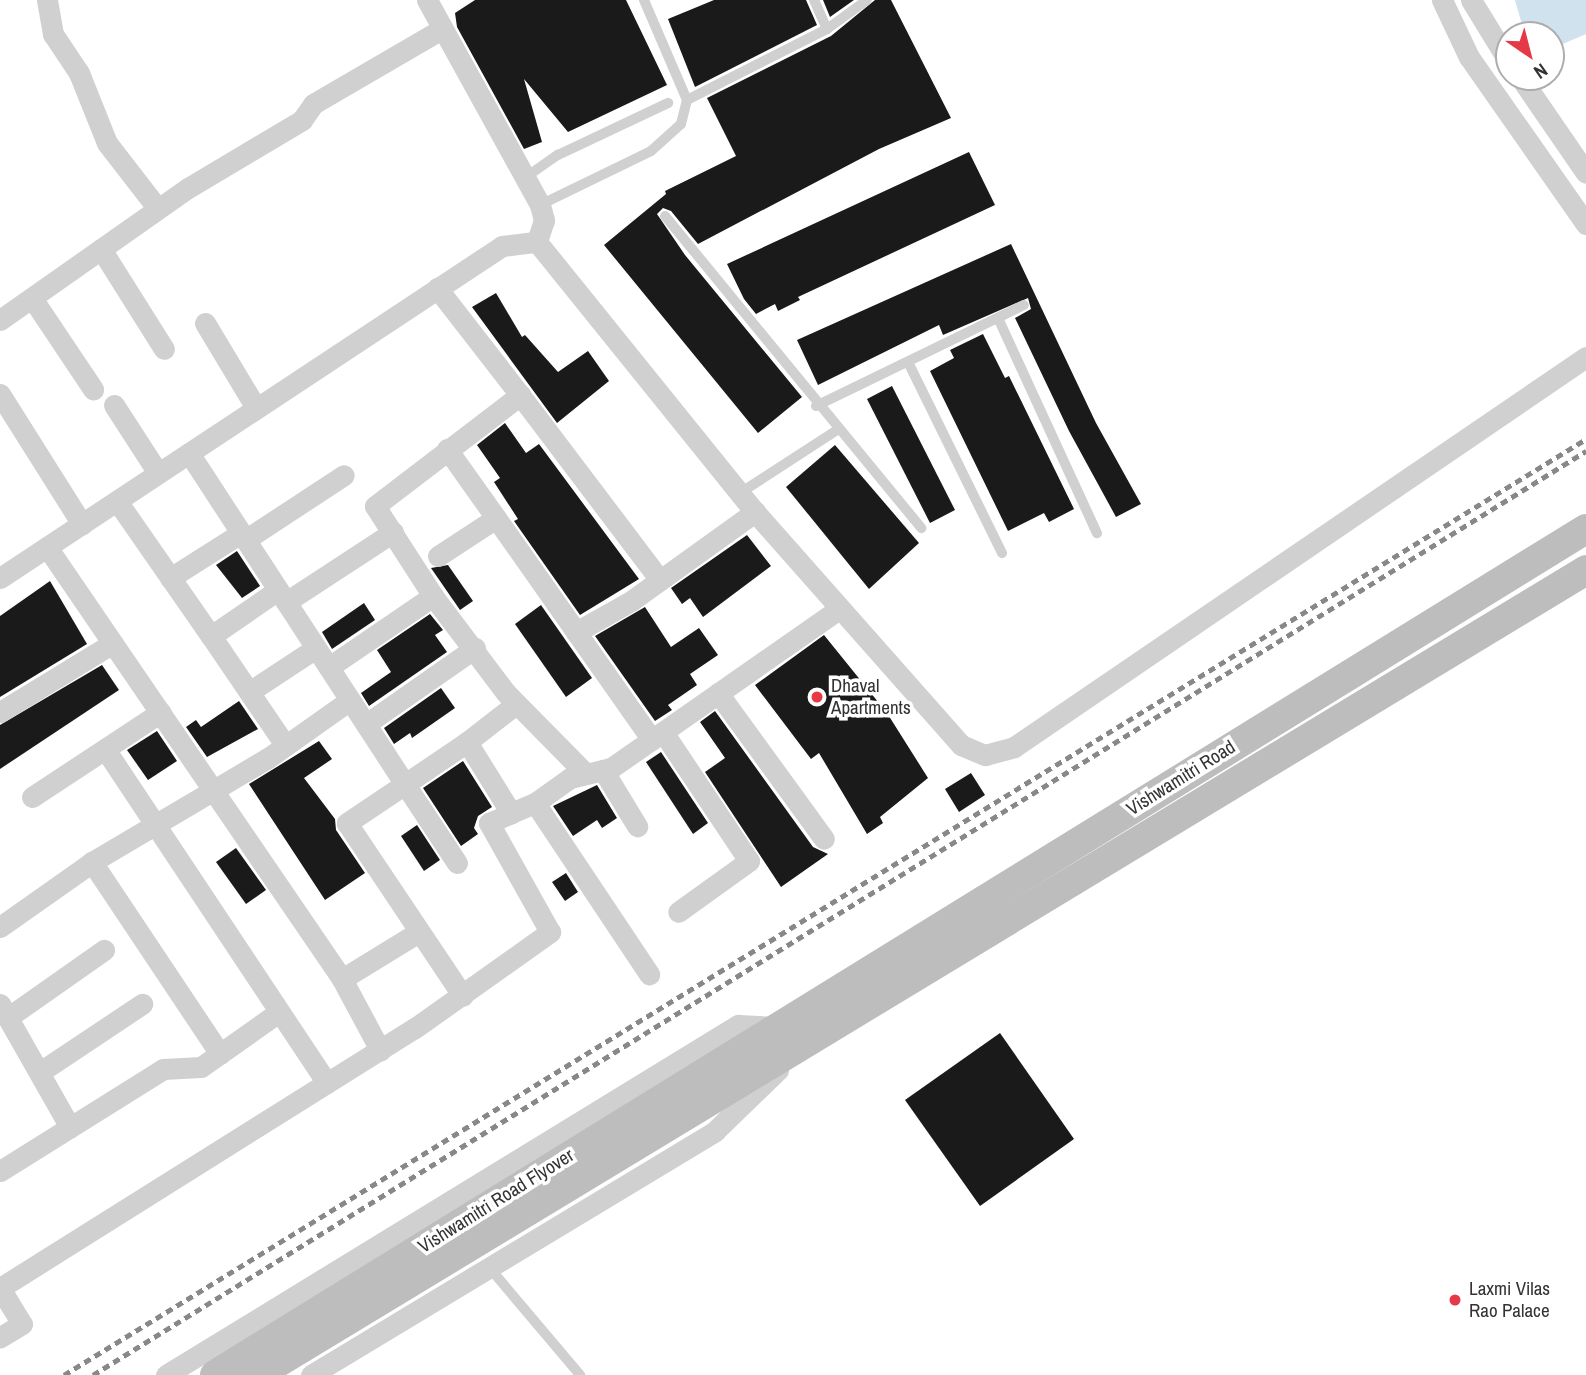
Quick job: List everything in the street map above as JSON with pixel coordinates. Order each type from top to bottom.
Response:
[{"type":"main road","name":"Vishwamitri Road","points":[[776,1027],[1586,529]]},
{"type":"main road","name":"Vishwamitri Road","points":[[797,1051],[1586,570]]},
{"type":"main road","name":"Vishwamitri Road Flyover","points":[[215,1375],[776,1027]]},
{"type":"main road","name":"Vishwamitri Road Flyover","points":[[257,1375],[797,1051]]},
{"type":"street","points":[[47,0],[53,34],[79,73],[107,143],[158,209]]},
{"type":"street","points":[[426,0],[540,205],[544,220],[537,242]]},
{"type":"street","points":[[1442,0],[1469,57],[1586,224]]},
{"type":"street","points":[[1471,0],[1495,39]]},
{"type":"street","points":[[0,320],[158,209],[302,120],[313,104],[442,29]]},
{"type":"street","points":[[1530,91],[1586,173]]},
{"type":"street","points":[[0,578],[502,246],[537,242]]},
{"type":"street","points":[[537,242],[755,512],[961,745],[985,755],[1014,747],[1586,357]]},
{"type":"street","points":[[101,249],[164,349]]},
{"type":"street","points":[[437,288],[660,580]]},
{"type":"street","points":[[32,298],[93,388]]},
{"type":"street","points":[[205,323],[256,408]]},
{"type":"street","points":[[0,394],[82,524]]},
{"type":"street","points":[[520,394],[375,506],[433,596],[516,704],[594,772],[637,826]]},
{"type":"street","points":[[114,405],[158,473]]},
{"type":"street","points":[[447,449],[576,632],[749,861],[678,912]]},
{"type":"street","points":[[189,453],[457,863]]},
{"type":"street","points":[[170,578],[344,475]]},
{"type":"street","points":[[117,501],[285,745]]},
{"type":"street","points":[[576,632],[660,580],[755,512]]},
{"type":"street","points":[[439,556],[496,518]]},
{"type":"street","points":[[211,636],[393,533]]},
{"type":"street","points":[[47,547],[342,979],[380,1050]]},
{"type":"street","points":[[329,667],[433,596]]},
{"type":"street","points":[[0,1337],[22,1324],[0,1288],[380,1050],[463,996],[550,932],[489,823],[535,803],[570,778],[594,772],[657,736],[840,608]]},
{"type":"street","points":[[0,712],[113,643]]},
{"type":"street","points":[[248,692],[316,648]]},
{"type":"street","points":[[366,724],[475,648]]},
{"type":"street","points":[[718,693],[824,839]]},
{"type":"street","points":[[0,927],[92,862],[215,790],[350,700]]},
{"type":"street","points":[[463,996],[417,933],[347,823],[467,742],[516,704]]},
{"type":"street","points":[[32,797],[161,712]]},
{"type":"street","points":[[467,742],[511,813]]},
{"type":"street","points":[[105,749],[327,1083]]},
{"type":"street","points":[[535,803],[649,974]]},
{"type":"street","points":[[92,862],[220,1054]]},
{"type":"street","points":[[342,979],[417,933]]},
{"type":"street","points":[[70,1127],[5,1010],[104,950]]},
{"type":"street","points":[[40,1072],[142,1004]]},
{"type":"street","points":[[4,1161],[70,1127],[163,1069],[201,1067],[279,1012]]},
{"type":"street","points":[[166,1375],[738,1025],[776,1027]]},
{"type":"street","points":[[310,1375],[715,1131],[797,1051]]},
{"type":"lane","points":[[540,205],[651,151],[681,124],[687,100],[644,0]]},
{"type":"lane","points":[[814,0],[827,29]]},
{"type":"lane","points":[[687,100],[827,29],[867,0]]},
{"type":"lane","points":[[526,177],[558,155],[668,103]]},
{"type":"lane","points":[[665,216],[816,406],[920,527]]},
{"type":"lane","points":[[816,406],[1024,304]]},
{"type":"lane","points":[[998,318],[1097,533]]},
{"type":"lane","points":[[908,362],[1002,553]]},
{"type":"lane","points":[[740,493],[837,430]]},
{"type":"lane","points":[[488,1266],[580,1375]]},
{"type":"water","points":[[1515,0],[1586,0],[1586,34],[1565,43],[1565,21],[1521,21]]},
{"type":"building","points":[[475,0],[626,0],[667,85],[568,132],[524,79],[542,142],[524,149],[457,27],[455,13]]},
{"type":"building","points":[[714,0],[806,0],[817,25],[695,87],[668,19]]},
{"type":"building","points":[[823,0],[854,0],[830,17]]},
{"type":"building","points":[[875,0],[891,0],[951,118],[879,149],[698,244],[671,211],[663,208],[657,214],[685,255],[802,397],[758,433],[604,245],[666,194],[665,191],[736,156],[707,98],[831,36]]},
{"type":"building","points":[[969,152],[995,205],[798,297],[800,300],[778,311],[775,304],[756,314],[744,299],[727,264]]},
{"type":"building","points":[[1011,244],[1096,423],[1141,504],[1116,517],[1069,431],[1015,318],[1031,309],[1028,298],[943,335],[939,325],[818,385],[797,340]]},
{"type":"building","points":[[496,293],[522,337],[525,335],[558,372],[588,351],[609,381],[557,423],[472,307]]},
{"type":"building","points":[[983,334],[1005,378],[1009,376],[1074,509],[1049,522],[1044,513],[1008,531],[930,371],[954,358],[950,350]]},
{"type":"building","points":[[892,386],[955,510],[930,523],[867,399]]},
{"type":"building","points":[[505,423],[526,453],[539,444],[639,579],[580,615],[514,521],[518,519],[494,482],[500,478],[477,445]]},
{"type":"building","points":[[835,445],[919,543],[869,589],[786,487]]},
{"type":"building","points":[[747,535],[771,566],[703,617],[690,598],[682,604],[671,588]]},
{"type":"building","points":[[237,551],[260,586],[242,598],[216,565]]},
{"type":"building","points":[[448,565],[473,601],[460,610],[431,568]]},
{"type":"building","points":[[50,581],[87,644],[0,697],[0,616]]},
{"type":"building","points":[[364,603],[375,620],[332,649],[322,632]]},
{"type":"building","points":[[541,605],[592,678],[566,697],[515,624]]},
{"type":"building","points":[[645,607],[671,647],[699,628],[718,655],[690,674],[697,685],[668,705],[672,710],[655,721],[595,636]]},
{"type":"building","points":[[430,614],[443,630],[435,635],[447,652],[369,706],[361,693],[391,672],[377,650]]},
{"type":"building","points":[[824,635],[887,713],[928,778],[880,817],[883,823],[867,834],[819,753],[811,759],[755,685]]},
{"type":"building","points":[[102,665],[119,690],[0,769],[0,725]]},
{"type":"building","points":[[441,688],[455,708],[412,738],[410,733],[394,744],[384,728]]},
{"type":"building","points":[[239,701],[258,729],[207,757],[186,727],[196,720],[201,727]]},
{"type":"building","points":[[715,711],[813,847],[828,854],[781,887],[705,772],[725,758],[700,722]]},
{"type":"building","points":[[157,731],[177,761],[148,780],[127,750]]},
{"type":"building","points":[[319,741],[332,759],[304,778],[335,819],[336,830],[365,873],[325,900],[249,784]]},
{"type":"building","points":[[661,752],[708,823],[693,834],[646,762]]},
{"type":"building","points":[[463,761],[492,807],[478,816],[474,828],[478,834],[461,846],[423,788]]},
{"type":"building","points":[[971,773],[985,795],[959,812],[945,789]]},
{"type":"building","points":[[597,785],[617,818],[602,828],[597,820],[573,836],[553,806]]},
{"type":"building","points":[[417,825],[440,860],[424,871],[401,836]]},
{"type":"building","points":[[236,848],[266,890],[246,904],[216,862]]},
{"type":"building","points":[[566,873],[578,892],[565,901],[552,882]]},
{"type":"building","points":[[1000,1033],[1074,1139],[980,1206],[905,1100]]},
{"type":"railway","points":[[64,1375],[1586,439]]},
{"type":"railway","points":[[93,1375],[1586,451]]},
{"type":"place","name":"Dhaval Apartments","points":[[817,697]]},
{"type":"place","name":"Laxmi Vilas Rao Palace","points":[[1455,1300]]}]
